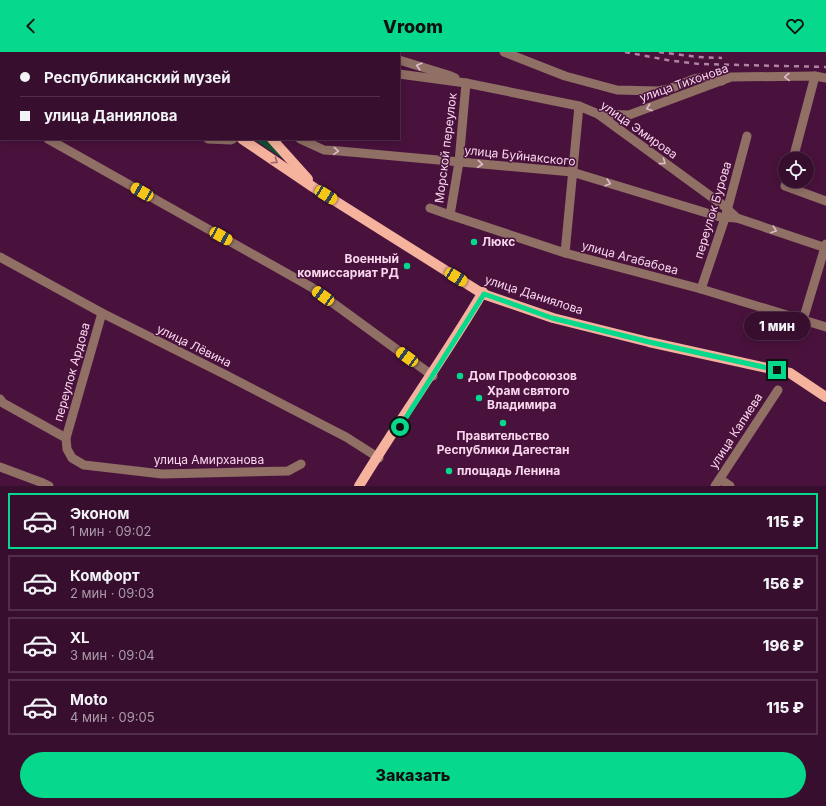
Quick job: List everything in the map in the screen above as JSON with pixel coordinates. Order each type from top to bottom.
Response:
[{"type":"main road","name":"улица Даниялова","points":[[243,140],[313,187],[484,293],[552,318],[649,342],[790,373],[826,397]]},
{"type":"main road","name":"улица Даниялова","points":[[273,140],[314,185],[484,293],[552,316],[642,339],[791,371],[826,394]]},
{"type":"main road","points":[[361,486],[378,457],[484,293]]},
{"type":"street","points":[[504,52],[565,76],[617,90],[658,91],[694,79],[705,77],[722,81]]},
{"type":"street","name":"улица Эмирова","points":[[400,60],[448,75],[466,83]]},
{"type":"street","name":"улица Эмирова","points":[[400,74],[466,83],[579,106],[598,114],[726,213],[826,247]]},
{"type":"street","points":[[795,152],[815,76]]},
{"type":"street","name":"улица Тихонова","points":[[598,114],[630,115],[731,77],[815,76],[826,78]]},
{"type":"street","name":"Морской переулок","points":[[450,215],[459,162],[466,83]]},
{"type":"street","points":[[565,253],[579,106]]},
{"type":"street","name":"переулок Бурова","points":[[701,289],[726,213],[747,136]]},
{"type":"street","points":[[50,140],[311,287],[432,375]]},
{"type":"street","name":"улица Буйнакского","points":[[302,140],[324,150],[572,172],[720,218],[726,213]]},
{"type":"street","points":[[791,188],[826,200]]},
{"type":"street","name":"улица Агабабова","points":[[430,208],[565,253],[701,289],[826,327]]},
{"type":"street","points":[[803,320],[826,247]]},
{"type":"street","name":"улица Лёвина","points":[[0,257],[102,313],[339,433],[378,457]]},
{"type":"street","name":"переулок Ардова","points":[[66,438],[102,313]]},
{"type":"street","name":"улица Капиева","points":[[717,482],[778,390]]},
{"type":"street","points":[[0,399],[3,403],[66,438]]},
{"type":"street","name":"улица Амирханова","points":[[66,438],[67,449],[72,458],[84,465],[162,474],[288,472],[301,464]]},
{"type":"street","points":[[0,467],[49,486]]},
{"type":"street","points":[[717,482],[730,486]]},
{"type":"green space","points":[[255,140],[266,140],[288,162]]},
{"type":"railway","points":[[625,52],[699,64],[826,67]]},
{"type":"railway","points":[[659,52],[698,57],[722,58]]},
{"type":"place","name":"Люкс","points":[[474,242]]},
{"type":"place","name":"Военный комиссариат РД","points":[[407,266]]},
{"type":"place","name":"Дом Профсоюзов","points":[[460,376]]},
{"type":"place","name":"Храм святого Владимира","points":[[479,398]]},
{"type":"place","name":"Правительство Республики Дагестан","points":[[503,423]]},
{"type":"place","name":"площадь Ленина","points":[[449,471]]},
{"type":"route","points":[[400,427],[484,294],[552,318],[649,342],[777,370]]}]
